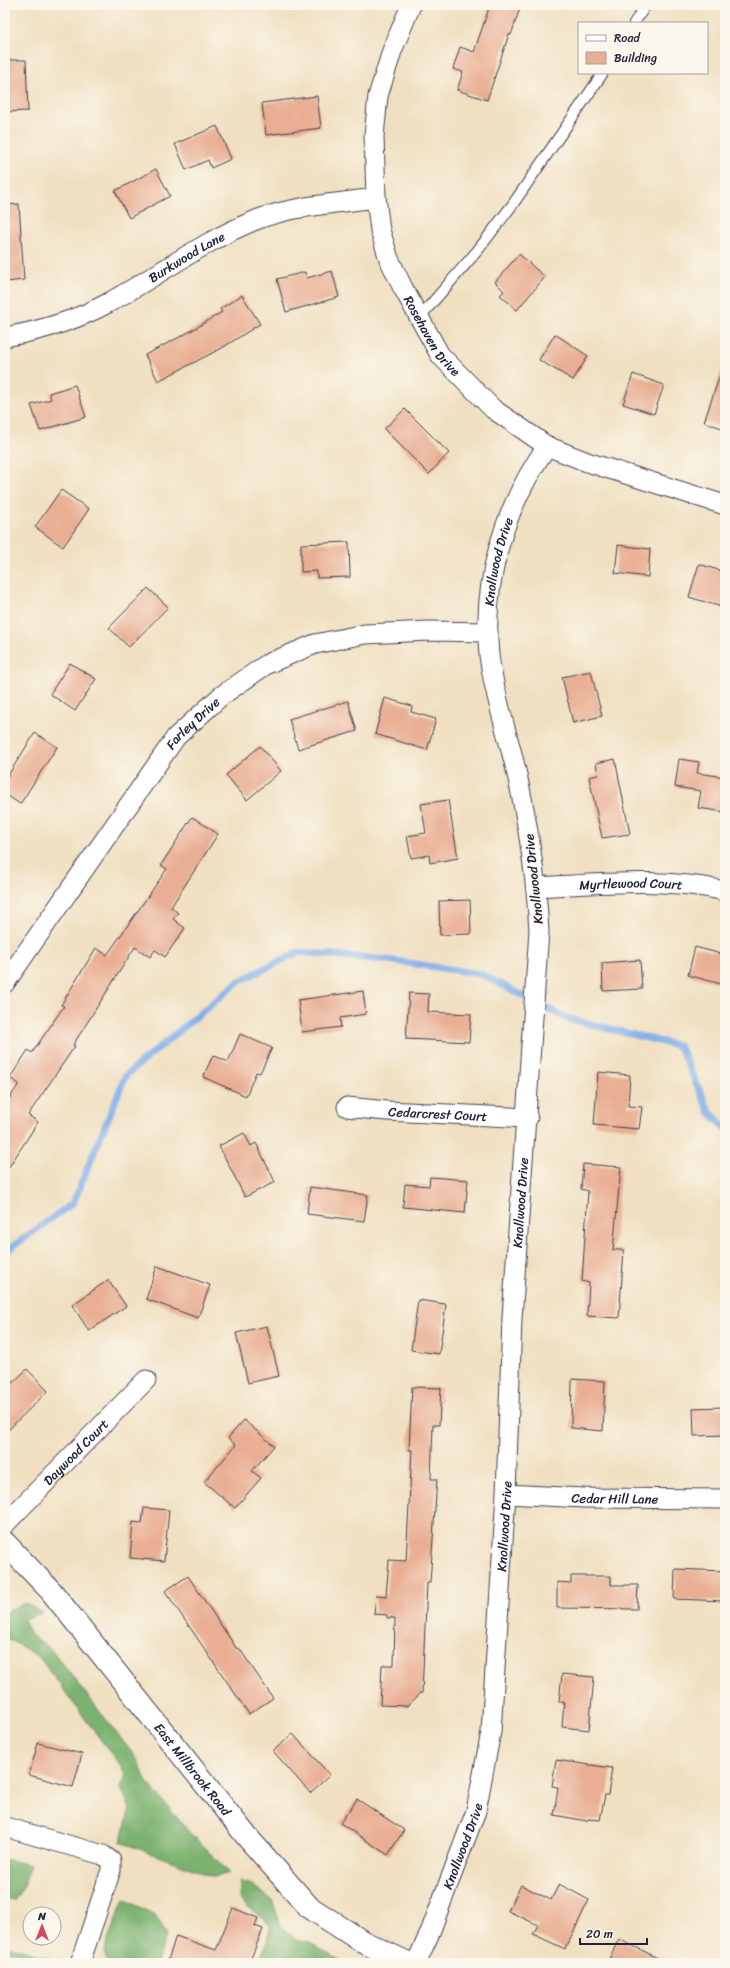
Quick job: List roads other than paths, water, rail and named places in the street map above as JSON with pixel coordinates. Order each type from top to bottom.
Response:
[{"type":"main road","name":"East Millbrook Road","points":[[5,1543],[51,1591],[248,1838],[309,1907],[362,1942],[408,1963]]},
{"type":"street","name":"Rosehaven Drive","points":[[411,5],[392,51],[378,96],[374,136],[376,198],[380,230],[389,259],[440,355],[493,409],[546,446],[587,462],[725,505]]},
{"type":"street","name":"Burkwood Lane","points":[[5,338],[62,322],[107,304],[208,242],[257,220],[284,212],[376,198]]},
{"type":"street","name":"Knollwood Drive","points":[[416,1963],[453,1874],[478,1804],[491,1732],[506,1494],[512,1318],[528,1118],[539,931],[537,887],[530,839],[490,656],[488,632],[493,566],[502,532],[523,486],[546,446]]},
{"type":"street","name":"Farley Drive","points":[[5,982],[176,737],[221,696],[268,664],[315,644],[365,634],[488,632]]},
{"type":"street","name":"Myrtlewood Court","points":[[537,887],[632,881],[678,884],[725,891]]},
{"type":"street","name":"Cedarcrest Court","points":[[347,1107],[387,1111],[528,1118]]},
{"type":"street","name":"Daywood Court","points":[[5,1524],[146,1380]]},
{"type":"street","name":"Cedar Hill Lane","points":[[506,1494],[584,1498],[725,1500]]},
{"type":"street","points":[[5,1827],[103,1855],[111,1861],[111,1870],[80,1963]]},
{"type":"lane","points":[[635,22],[646,5]]},
{"type":"lane","points":[[419,318],[478,250],[513,204],[602,74]]},
{"type":"waterway","points":[[5,1252],[73,1203],[126,1075],[238,982],[298,952],[388,960],[481,974],[566,1018],[679,1046],[709,1111],[725,1128]]}]
